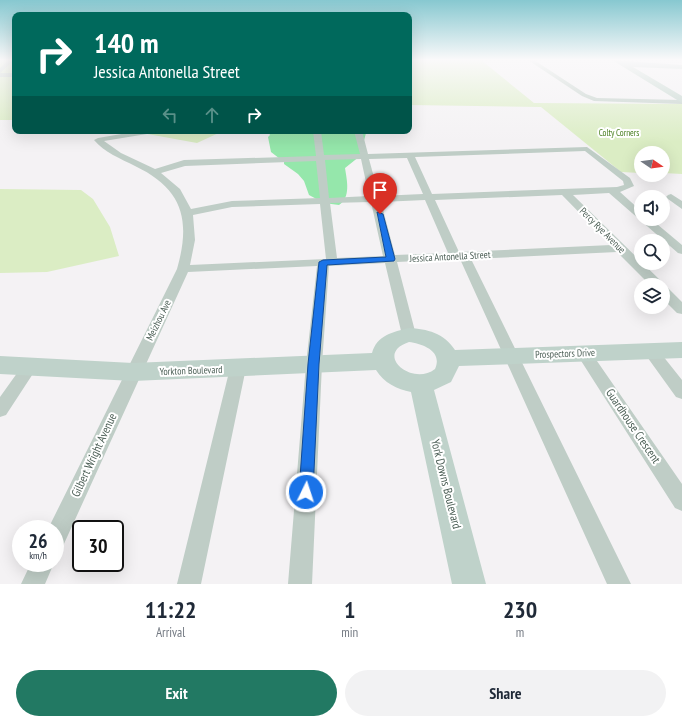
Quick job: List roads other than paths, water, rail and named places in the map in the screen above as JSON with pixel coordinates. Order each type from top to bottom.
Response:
[{"type":"street","points":[[572,87],[584,95],[596,100],[682,101]]},
{"type":"street","points":[[660,87],[682,101]]},
{"type":"street","points":[[98,140],[99,134]]},
{"type":"street","points":[[98,140],[135,134]]},
{"type":"street","points":[[300,584],[314,364],[327,262],[325,201],[317,134]]},
{"type":"street","points":[[359,134],[366,156],[409,335]]},
{"type":"street","points":[[98,140],[115,154],[154,172],[173,187],[182,199],[188,213],[232,204],[611,190],[629,186],[628,182],[587,149],[198,162],[180,164],[154,172]]},
{"type":"street","points":[[410,154],[459,256],[511,355],[619,584]]},
{"type":"street","points":[[611,190],[634,210]]},
{"type":"street","name":"Percy Rye Avenue","points":[[565,192],[650,278]]},
{"type":"street","points":[[671,198],[682,206]]},
{"type":"street","name":"Meizhou Ave","points":[[133,372],[183,269],[190,238],[188,213]]},
{"type":"street","points":[[653,226],[682,251]]},
{"type":"street","name":"Jessica Antonella Street","points":[[183,269],[621,248]]},
{"type":"street","points":[[670,298],[682,310]]},
{"type":"street","points":[[409,335],[420,336],[434,341],[444,350],[448,358],[446,372],[440,378],[421,384],[401,380],[392,375],[382,361],[384,348],[388,343],[394,339],[409,335]]},
{"type":"street","points":[[650,350],[682,392]]},
{"type":"street","name":"Prospectors Drive","points":[[448,358],[583,352],[682,350]]},
{"type":"street","name":"Guardhouse Crescent","points":[[583,352],[682,501]]},
{"type":"street","name":"Yorkton Boulevard","points":[[0,365],[133,372],[382,361]]},
{"type":"street","points":[[0,410],[30,366]]},
{"type":"street","points":[[189,584],[238,368]]},
{"type":"street","name":"Gilbert Wright Avenue","points":[[63,520],[133,372]]},
{"type":"street","name":"York Downs Boulevard","points":[[421,384],[468,584]]},
{"type":"street","points":[[33,584],[39,572]]},
{"type":"park label","name":"Colty Corners","points":[[619,133]]}]
